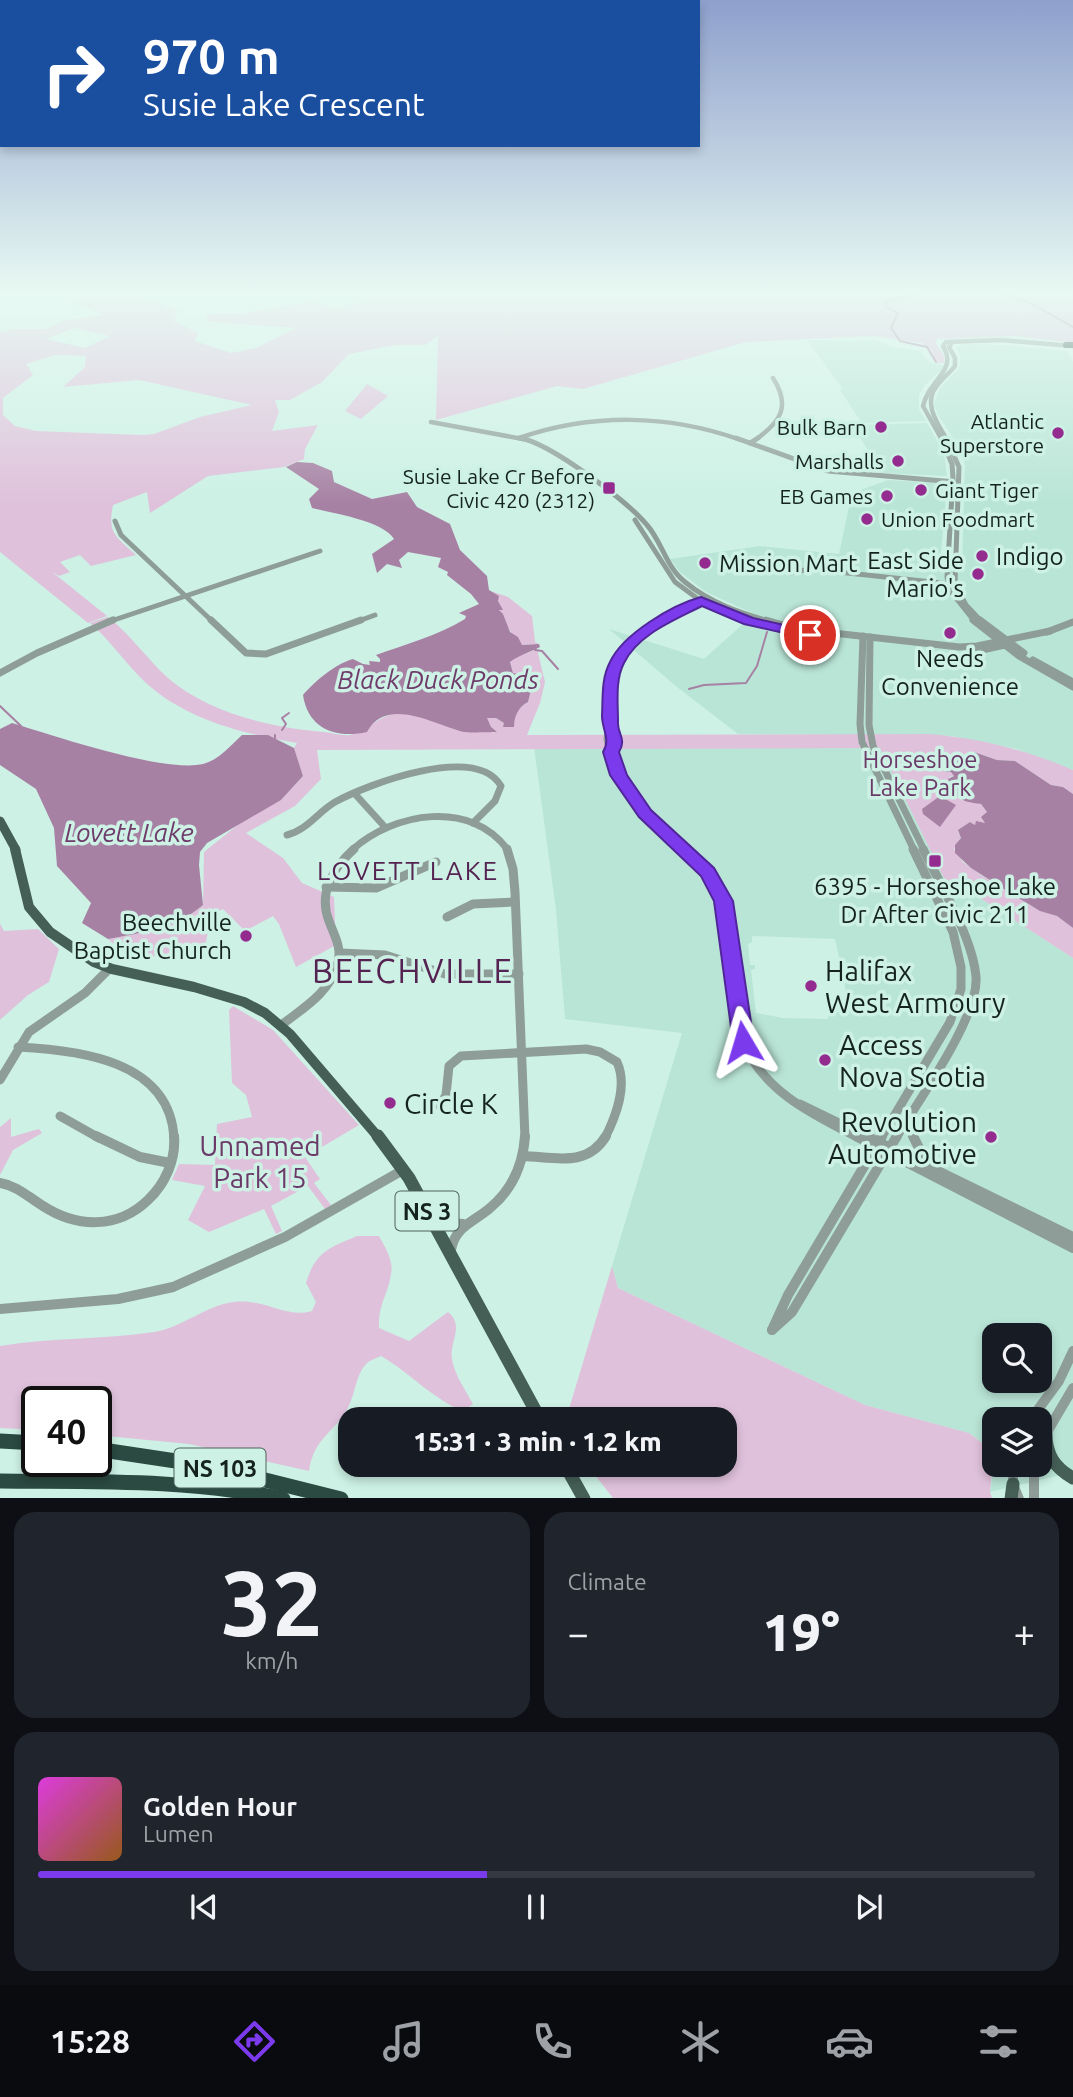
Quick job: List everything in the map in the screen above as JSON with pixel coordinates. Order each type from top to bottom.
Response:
[{"type":"highway","points":[[0,1441],[21,1442]]},
{"type":"highway","name":"NS 103","points":[[112,1451],[209,1466],[337,1498]]},
{"type":"highway","name":"NS 103","points":[[0,1481],[176,1482],[236,1488],[280,1498]]},
{"type":"main road","name":"NS 3","points":[[0,821],[15,847],[26,898],[34,916],[46,928],[78,953],[110,968],[233,998],[259,1009],[281,1026],[360,1112],[403,1170],[533,1407]]},
{"type":"main road","points":[[1052,1461],[1073,1478]]},
{"type":"main road","points":[[572,1477],[583,1498]]},
{"type":"street","points":[[950,364],[926,392],[923,405],[950,456],[956,482]]},
{"type":"street","points":[[955,364],[933,391],[929,404],[934,418],[954,449],[956,482],[951,584],[962,610],[1038,663],[1073,682]]},
{"type":"street","points":[[750,443],[774,424],[783,408],[784,396],[773,378]]},
{"type":"street","points":[[518,438],[573,424],[632,421],[691,426],[839,473],[956,482]]},
{"type":"street","points":[[431,422],[518,438],[564,461],[640,524],[667,574],[704,600],[742,614],[780,625],[962,652],[1050,631],[1073,622]]},
{"type":"street","points":[[118,522],[121,535],[244,652],[252,655],[266,654],[375,615]]},
{"type":"street","points":[[0,673],[46,647],[96,626],[320,551]]},
{"type":"street","points":[[790,573],[810,569],[951,584],[970,609],[1006,642],[1042,671],[1073,687]]},
{"type":"street","points":[[704,600],[658,623],[633,642],[623,654],[613,672],[610,685],[610,729],[606,735],[606,746],[611,752],[618,775],[634,800],[701,865],[719,890],[727,913],[745,1047],[766,1077],[795,1103],[1004,1208],[1073,1237]]},
{"type":"street","points":[[1006,642],[1050,631]]},
{"type":"street","points":[[996,632],[1025,636]]},
{"type":"street","points":[[837,1225],[877,1144],[957,1008],[963,985],[962,964],[949,922],[862,742],[860,721],[866,639]]},
{"type":"street","points":[[806,1276],[888,1150],[970,1011],[976,977],[964,933],[873,746],[869,730],[866,639]]},
{"type":"street","points":[[287,835],[302,829],[328,806],[412,772],[480,770],[496,778],[501,790],[473,823]]},
{"type":"street","points":[[355,794],[384,826]]},
{"type":"street","points":[[281,1026],[326,987],[336,969],[340,953],[338,940],[324,904],[326,887],[334,872],[354,848],[384,826],[429,816],[455,818],[473,823],[491,833],[508,851],[514,902],[523,1052],[526,1127],[523,1156],[519,1169],[505,1192],[489,1209],[464,1224],[453,1236],[450,1254]]},
{"type":"street","points":[[326,887],[376,888],[436,862]]},
{"type":"street","points":[[447,917],[473,904],[514,902]]},
{"type":"street","points":[[340,953],[380,954],[444,974],[518,969]]},
{"type":"street","points":[[0,1080],[18,1047],[39,1023],[85,993],[110,968]]},
{"type":"street","points":[[0,1183],[15,1186],[46,1208],[67,1218],[88,1222],[110,1221],[130,1216],[148,1203],[161,1188],[170,1163],[174,1138],[172,1118],[163,1099],[141,1078],[112,1060],[86,1051],[18,1047]]},
{"type":"street","points":[[440,1106],[446,1095],[449,1066],[456,1058],[523,1052],[598,1051],[611,1057],[620,1067],[624,1083],[606,1138],[594,1152],[574,1159],[523,1156]]},
{"type":"street","points":[[925,1065],[936,1070]]},
{"type":"street","points":[[911,1112],[911,1133],[920,1153],[943,1171],[1073,1250]]},
{"type":"street","points":[[60,1116],[113,1147],[142,1158],[170,1163]]},
{"type":"street","points":[[888,1150],[943,1171]]},
{"type":"street","points":[[0,1309],[118,1299],[173,1287],[307,1225],[403,1170]]},
{"type":"street","points":[[432,1221],[444,1225],[464,1224]]},
{"type":"street","points":[[1040,1407],[1059,1381],[1073,1351]]},
{"type":"street","points":[[1052,1424],[1073,1388]]},
{"type":"street","points":[[1034,1477],[1034,1498]]},
{"type":"shaded area","points":[[825,364],[945,366],[925,385],[919,395],[919,409],[926,421],[862,423],[840,390],[843,389]]},
{"type":"shaded area","points":[[960,364],[1073,364],[1073,770],[1017,749],[952,736],[738,734],[609,629],[704,659],[754,614],[706,592],[680,572],[670,559],[760,546],[839,554],[852,493],[888,480],[947,485],[940,564],[962,567],[965,464],[959,447],[934,404],[940,388]]},
{"type":"shaded area","points":[[927,423],[944,453],[947,476],[881,473],[853,425]]},
{"type":"shaded area","points":[[534,747],[880,748],[963,887],[1073,958],[1073,1472],[990,1492],[992,1477],[1052,1477],[1052,1407],[982,1407],[982,1443],[969,1433],[865,1405],[618,1288],[612,1266],[682,1033],[565,1019],[556,910]],"holes":[[[752,936],[835,939],[845,985],[846,1004],[840,1004],[840,1011],[828,1015],[828,1019],[783,1018],[756,1013],[751,970],[755,969],[755,965],[750,965],[748,944],[752,942]]]},
{"type":"green space","points":[[0,364],[26,364],[33,375],[3,398],[3,415],[15,426],[36,431],[142,435],[154,434],[200,417],[252,405],[139,380],[63,387],[85,364],[339,364],[322,382],[290,400],[275,400],[279,412],[272,431],[318,425],[305,449],[304,459],[284,467],[208,476],[150,513],[147,492],[113,505],[112,528],[123,544],[136,555],[91,566],[80,555],[60,562],[70,572],[59,576],[51,571],[107,616],[88,623],[0,552]]},
{"type":"green space","points":[[437,364],[670,364],[583,389],[557,386],[436,420]]},
{"type":"green space","points":[[367,384],[388,396],[361,419],[345,411]]},
{"type":"green space","points":[[491,591],[508,597],[532,616],[535,642],[539,644],[521,645],[502,617],[498,596]]},
{"type":"green space","name":"Horseshoe Lake Park","points":[[108,617],[168,678],[184,690],[202,701],[242,717],[283,727],[350,735],[390,715],[404,713],[466,731],[494,733],[486,718],[496,718],[504,723],[508,721],[528,702],[533,683],[513,673],[510,662],[537,649],[545,682],[527,735],[929,734],[966,738],[1038,756],[1073,770],[1073,794],[1063,787],[1051,785],[1015,761],[997,760],[974,752],[968,754],[964,760],[958,759],[945,767],[946,772],[951,772],[954,776],[949,777],[956,796],[961,800],[981,804],[987,812],[982,818],[985,823],[975,825],[970,822],[958,831],[961,837],[954,849],[963,862],[981,875],[1033,907],[1057,916],[1073,928],[1073,958],[963,887],[949,888],[880,748],[317,750],[321,779],[295,806],[246,833],[283,858],[302,883],[334,897],[336,945],[296,967],[279,924],[273,916],[245,931],[223,909],[211,915],[204,953],[130,958],[108,939],[146,932],[170,924],[203,905],[204,852],[249,816],[281,800],[303,776],[294,748],[297,743],[237,730],[198,716],[179,707],[146,683],[90,623]]},
{"type":"green space","points":[[0,924],[4,931],[38,929],[59,949],[49,982],[28,995],[0,1020]]},
{"type":"green space","name":"Unnamed Park 15","points":[[233,1006],[273,1030],[359,1125],[305,1157],[320,1179],[314,1183],[331,1205],[325,1209],[308,1186],[271,1206],[282,1231],[276,1234],[264,1209],[209,1232],[188,1220],[205,1186],[172,1180],[179,1164],[215,1165],[217,1124],[252,1117],[246,1095],[232,1083],[229,1010]]},
{"type":"green space","points":[[11,1118],[11,1137],[39,1129],[42,1133],[13,1150],[0,1175],[0,1127]]},
{"type":"green space","points":[[357,1236],[379,1236],[392,1269],[380,1312],[379,1328],[409,1341],[448,1312],[453,1317],[456,1329],[453,1365],[473,1404],[469,1407],[452,1406],[381,1356],[363,1367],[348,1407],[338,1407],[338,1422],[316,1449],[309,1471],[189,1444],[112,1437],[112,1386],[21,1386],[21,1429],[0,1428],[0,1346],[154,1332],[174,1326],[214,1307],[234,1302],[255,1303],[284,1311],[312,1311],[316,1302],[306,1283],[319,1257]]},
{"type":"green space","points":[[612,1266],[618,1288],[865,1405],[969,1433],[982,1443],[982,1477],[992,1477],[992,1498],[613,1498],[596,1477],[737,1477],[737,1407],[570,1407]]},
{"type":"water","name":"Black Duck Ponds","points":[[297,462],[313,463],[332,471],[334,482],[372,499],[407,492],[417,507],[450,524],[460,550],[487,576],[489,590],[499,596],[498,601],[503,610],[499,610],[510,632],[518,637],[522,645],[539,644],[540,647],[510,662],[513,673],[524,675],[533,682],[528,702],[517,713],[514,727],[503,727],[504,723],[496,718],[487,718],[497,732],[464,732],[426,719],[399,714],[386,715],[375,721],[367,732],[345,734],[325,729],[311,716],[303,695],[332,669],[353,659],[370,665],[369,661],[380,662],[376,655],[454,625],[465,619],[466,616],[459,613],[479,604],[447,575],[448,572],[438,567],[441,558],[408,552],[399,560],[402,568],[387,564],[377,573],[372,554],[394,539],[380,527],[312,508],[309,499],[319,489],[286,467]]},
{"type":"water","name":"Lovett Lake","points":[[12,723],[109,752],[185,765],[203,764],[214,759],[242,735],[268,735],[294,748],[303,776],[281,800],[207,843],[200,852],[203,905],[170,924],[146,932],[108,939],[82,923],[91,903],[57,866],[54,828],[36,789],[0,765],[0,729]]},
{"type":"water","points":[[974,752],[997,760],[1015,761],[1051,785],[1063,787],[1073,794],[1073,928],[1057,916],[1040,911],[1007,891],[971,868],[955,853],[955,845],[961,838],[958,830],[970,822],[975,825],[976,821],[985,823],[981,817],[987,812],[981,804],[967,802],[956,795],[948,779],[954,776],[951,772],[946,772],[945,767],[958,759],[964,760],[968,754]]},
{"type":"water","points":[[940,796],[956,805],[940,827],[923,814],[922,809]]},
{"type":"waterway","points":[[689,689],[704,685],[746,683],[757,666],[767,632]]},
{"type":"waterway","points":[[535,650],[542,651],[558,669]]},
{"type":"waterway","points":[[0,706],[21,726]]},
{"type":"waterway","points":[[282,730],[286,724],[282,718],[289,713]]},
{"type":"place","name":"Bulk Barn","points":[[881,427]]},
{"type":"place","name":"Atlantic Superstore","points":[[1058,433]]},
{"type":"place","name":"Marshalls","points":[[898,461]]},
{"type":"place","name":"Susie Lake Cr Before Civic 420 (2312)","points":[[609,488]]},
{"type":"place","name":"Giant Tiger","points":[[921,490]]},
{"type":"place","name":"EB Games","points":[[887,496]]},
{"type":"place","name":"Union Foodmart","points":[[867,519]]},
{"type":"place","name":"Indigo","points":[[982,556]]},
{"type":"place","name":"Mission Mart","points":[[705,563]]},
{"type":"place","name":"East Side Mario's","points":[[978,574]]},
{"type":"place","name":"Needs Convenience","points":[[950,633]]},
{"type":"place","name":"6395 - Horseshoe Lake Dr After Civic 211","points":[[935,861]]},
{"type":"place","name":"Beechville Baptist Church","points":[[246,936]]},
{"type":"place","name":"Halifax West Armoury","points":[[811,986]]},
{"type":"place","name":"Access Nova Scotia","points":[[825,1060]]},
{"type":"place","name":"Circle K","points":[[390,1103]]},
{"type":"place","name":"Revolution Automotive","points":[[991,1137]]},
{"type":"district","name":"LOVETT LAKE","points":[[408,870]]},
{"type":"district","name":"BEECHVILLE","points":[[413,970]]},
{"type":"route","points":[[743,1042],[724,901],[708,872],[645,813],[618,775],[611,752],[615,746],[614,735],[610,729],[610,685],[617,662],[633,642],[658,623],[701,601],[726,614],[781,630],[810,635]]}]
